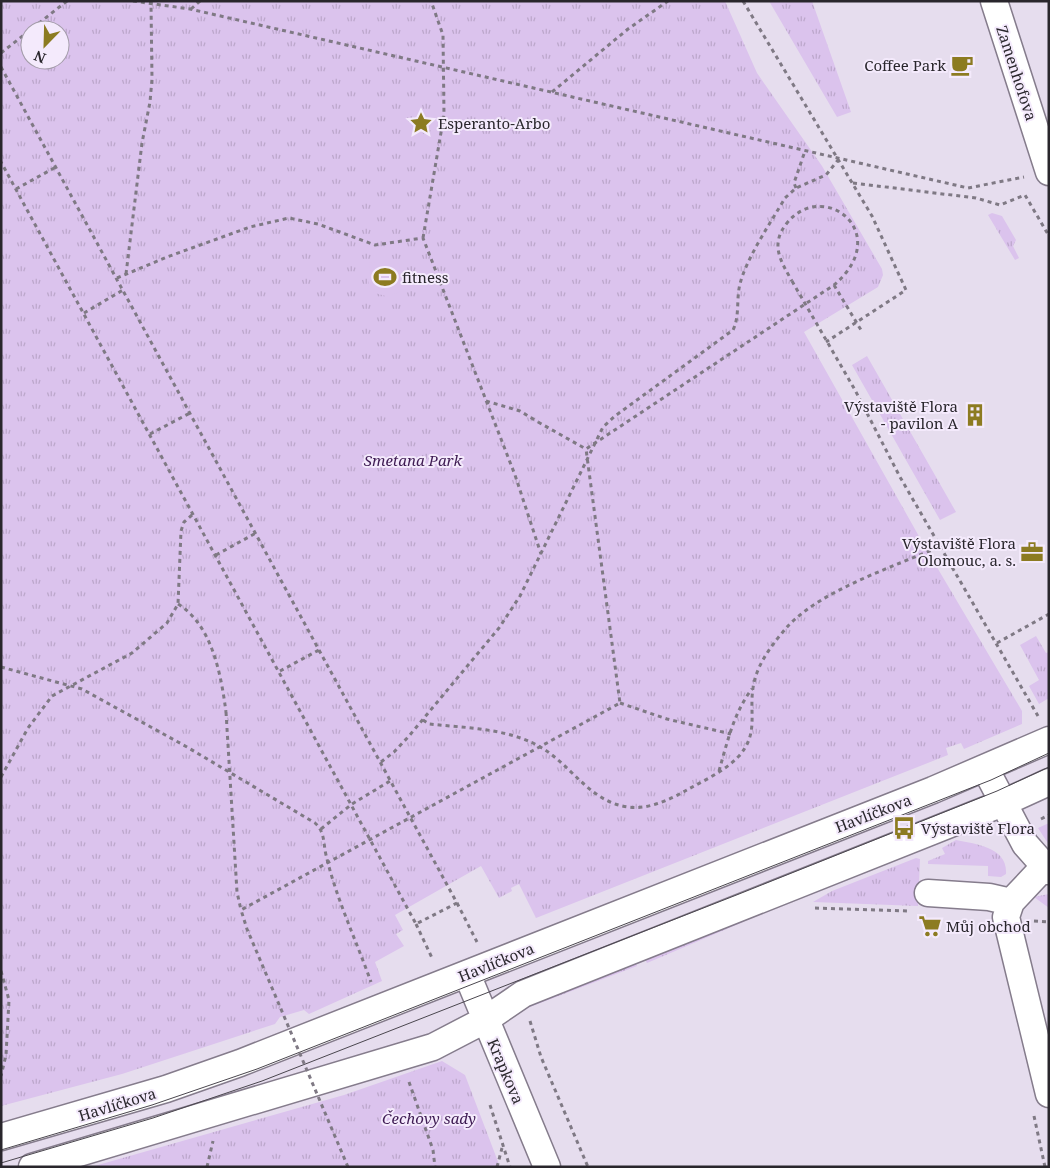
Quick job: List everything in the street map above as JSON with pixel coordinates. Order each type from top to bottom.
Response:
[{"type":"street","name":"Zamenhofova","points":[[994,1],[1049,172]]},
{"type":"street","name":"Havlíčkova","points":[[1,1138],[194,1079],[466,974],[985,768],[1044,729]]},
{"type":"street","points":[[985,768],[1025,844],[1046,869],[1010,902],[1006,917],[1049,1094]]},
{"type":"street","points":[[32,1167],[433,1047],[485,1020],[523,994],[1003,803],[1049,782]]},
{"type":"street","points":[[920,902],[989,897],[1010,902]]},
{"type":"street","name":"Krapkova","points":[[466,974],[547,1167]]},
{"type":"path","points":[[1,53],[67,1]]},
{"type":"path","points":[[133,1],[190,9],[443,66],[838,160],[968,188],[1049,172]]},
{"type":"path","points":[[190,9],[200,1]]},
{"type":"path","points":[[431,1],[443,35],[444,115],[423,238],[534,526],[541,554]]},
{"type":"path","points":[[552,92],[628,30],[668,1]]},
{"type":"path","points":[[743,1],[872,216],[906,290],[826,342]]},
{"type":"path","points":[[126,274],[152,86],[151,4]]},
{"type":"path","points":[[1,67],[480,948]]},
{"type":"path","points":[[796,188],[794,183],[805,151]]},
{"type":"path","points":[[380,762],[394,752],[423,720],[511,611],[541,554],[597,437],[607,422],[733,330],[736,325],[738,290],[743,274],[785,198],[796,188],[826,176],[838,160]]},
{"type":"path","points":[[1,162],[150,434],[192,515],[216,555],[352,804],[416,924],[436,966]]},
{"type":"path","points":[[16,189],[56,166]]},
{"type":"path","points":[[852,183],[976,198],[1000,206],[1025,195],[1049,236]]},
{"type":"path","points":[[586,449],[834,285],[846,274],[856,258],[858,234],[842,213],[834,209],[815,206],[792,218],[778,237],[778,257],[792,281],[826,342],[855,390],[900,477],[997,643],[1044,729]]},
{"type":"path","points":[[117,278],[250,226],[289,218],[318,224],[375,245],[423,238]]},
{"type":"path","points":[[834,285],[861,330]]},
{"type":"path","points":[[84,313],[123,290]]},
{"type":"path","points":[[486,401],[520,411],[586,449]]},
{"type":"path","points":[[150,434],[190,413]]},
{"type":"path","points":[[586,449],[620,703]]},
{"type":"path","points":[[1,777],[28,728],[52,696],[132,653],[160,630],[178,604],[181,531],[184,522],[192,515]]},
{"type":"path","points":[[216,555],[256,533]]},
{"type":"path","points":[[423,720],[428,724],[498,732],[523,739],[552,755],[594,793],[611,802],[638,808],[660,802],[719,771],[738,756],[749,738],[754,716],[753,689],[760,666],[773,644],[807,609],[836,592],[941,546]]},
{"type":"path","points":[[178,604],[192,615],[210,648],[222,685],[237,892],[247,929],[348,1167]]},
{"type":"path","points":[[997,643],[1049,614]]},
{"type":"path","points":[[280,671],[319,650]]},
{"type":"path","points":[[1,667],[52,683],[72,685],[186,747],[308,818],[321,829],[326,855],[336,886],[373,985]]},
{"type":"path","points":[[719,771],[730,734],[744,700],[753,689]]},
{"type":"path","points":[[242,910],[620,703],[667,719],[730,734]]},
{"type":"path","points":[[321,829],[352,804],[390,780]]},
{"type":"path","points":[[808,906],[920,902]]},
{"type":"path","points":[[416,924],[457,903]]},
{"type":"path","points":[[1,971],[9,1000],[6,1055],[1,1076]]},
{"type":"path","points":[[530,1018],[530,1026],[541,1056],[588,1167]]},
{"type":"path","points":[[408,1078],[433,1150],[435,1167]]},
{"type":"path","points":[[207,1167],[213,1140]]},
{"type":"path","points":[[498,1167],[502,1147]]},
{"type":"green space","name":"Smetana Park","points":[[1,1],[725,1],[757,73],[822,166],[882,269],[883,275],[878,287],[804,332],[925,547],[1022,711],[1022,724],[964,749],[961,743],[946,748],[948,755],[536,918],[519,884],[511,888],[512,891],[499,898],[481,866],[395,915],[403,930],[396,934],[404,946],[375,962],[382,981],[309,1014],[304,1010],[280,1017],[275,1024],[122,1074],[1,1106]]},
{"type":"green space","points":[[769,1],[812,1],[851,112],[837,117]]},
{"type":"green space","points":[[992,213],[1002,216],[1016,240],[1013,246],[1019,258],[1015,260],[988,215]]},
{"type":"green space","name":"fitness","points":[[370,262],[399,264],[402,290],[389,297],[368,291]]},
{"type":"green space","points":[[867,356],[956,512],[940,520],[852,365]]},
{"type":"green space","points":[[1036,636],[1046,653],[1049,652],[1049,698],[1039,704],[1029,686],[1039,680],[1020,645]]},
{"type":"green space","points":[[1049,823],[1049,845],[1038,828]]},
{"type":"green space","points":[[956,840],[981,845],[996,852],[1002,858],[1006,874],[1001,877],[988,876],[988,866],[928,864],[928,861],[945,854],[942,848]]},
{"type":"green space","points":[[916,858],[920,859],[918,906],[813,902],[832,891]]},
{"type":"green space","points":[[1049,894],[1049,908],[1034,897]]},
{"type":"green space","points":[[740,914],[743,922],[647,963],[642,953]]},
{"type":"green space","points":[[633,956],[637,966],[522,1010],[523,1005]]},
{"type":"green space","name":"Čechovy sady","points":[[442,1061],[465,1075],[500,1167],[91,1167],[344,1095]]},
{"type":"tram line","points":[[1,1150],[152,1105],[257,1069],[991,780],[1049,753]]},
{"type":"tram line","points":[[1,1163],[153,1118],[262,1081],[739,894],[997,791],[1049,767]]},
{"type":"place","name":"Coffee Park","points":[[962,65]]},
{"type":"place","name":"Esperanto-Arbo","points":[[421,123]]},
{"type":"place","name":"fitness","points":[[385,277]]},
{"type":"place","name":"Výstaviště Flora - pavilon A","points":[[975,415]]},
{"type":"place","name":"Výstaviště Flora Olomouc, a. s.","points":[[1032,552]]},
{"type":"place","name":"Výstaviště Flora","points":[[904,828]]},
{"type":"place","name":"Můj obchod","points":[[930,926]]}]
